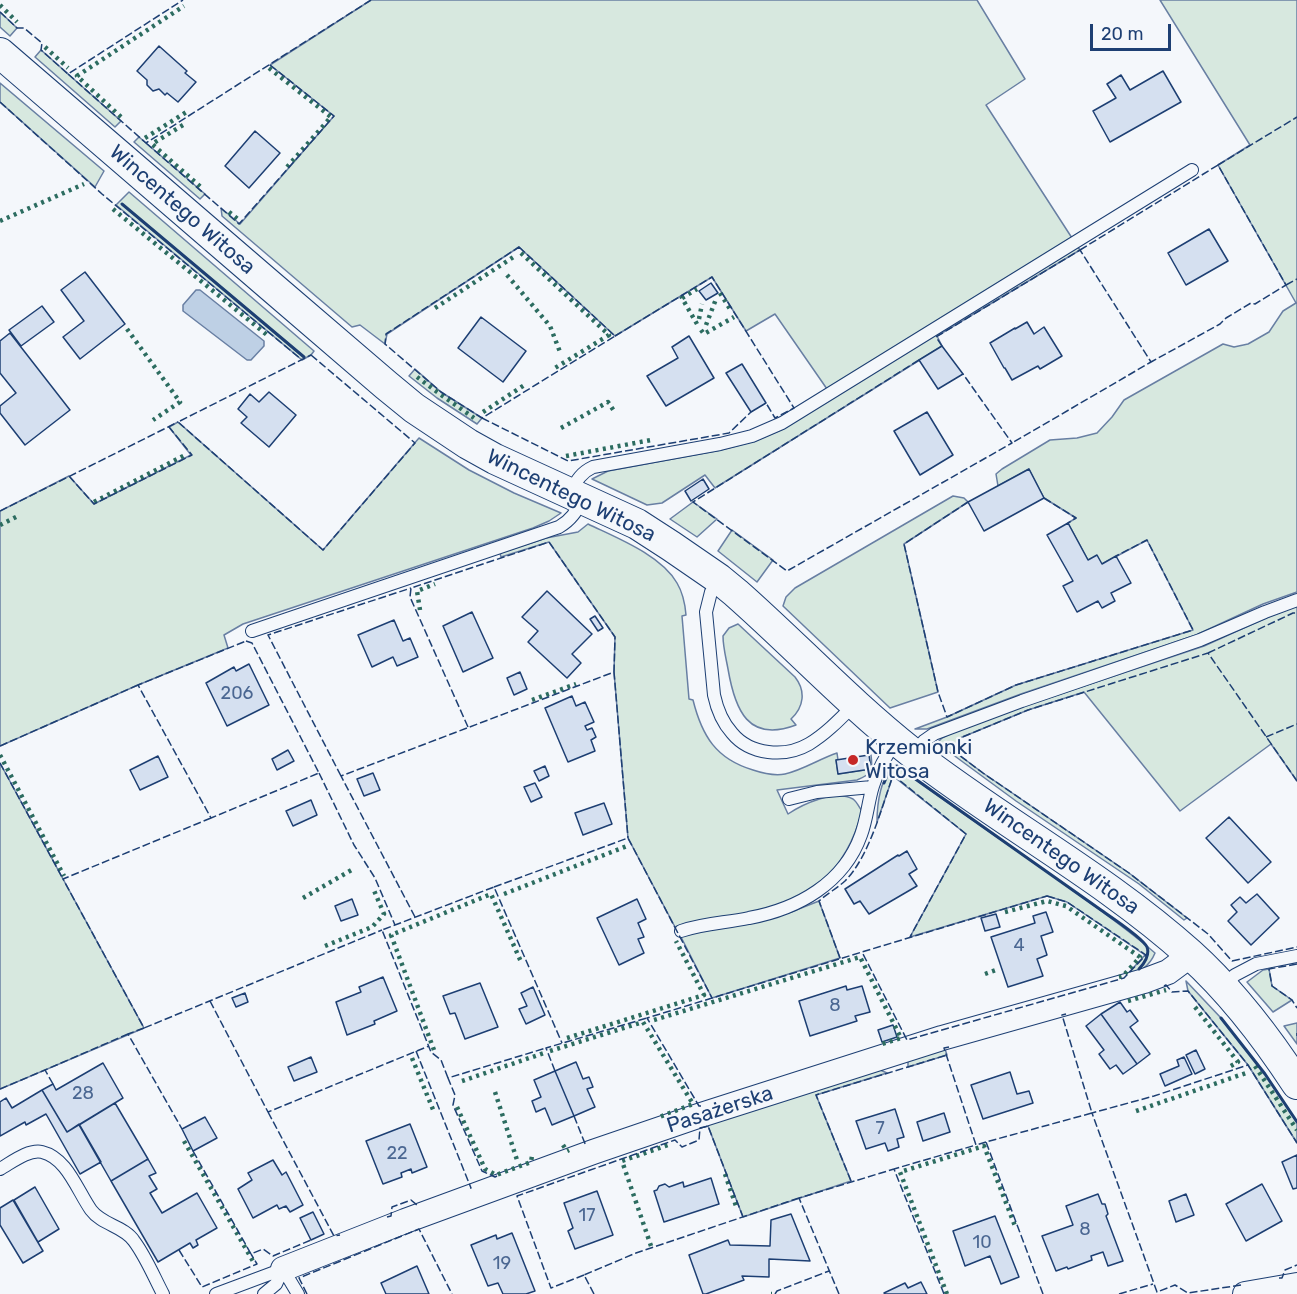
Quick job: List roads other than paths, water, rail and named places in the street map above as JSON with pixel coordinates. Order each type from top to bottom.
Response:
[{"type":"street","name":"Wincentego Witosa","points":[[0,53],[414,408],[495,459],[638,525],[719,579],[905,747],[1133,906],[1191,955],[1240,1006],[1297,1083]]},
{"type":"street","name":"Pasażerska","points":[[283,1269],[405,1221],[604,1148],[942,1038],[1144,981],[1168,972],[1191,955]]},
{"type":"street","points":[[1245,1294],[1297,1285]]},
{"type":"lane","points":[[252,631],[559,527],[568,522],[574,514],[579,476],[593,467],[720,444],[752,436],[782,423],[1192,170]]},
{"type":"lane","points":[[719,579],[711,592],[706,612],[714,695],[722,720],[733,735],[761,752],[791,751],[822,736],[855,704]]},
{"type":"lane","points":[[681,931],[775,911],[800,902],[832,880],[854,854],[867,818],[872,787],[886,754],[1022,701],[1200,640],[1297,600]]},
{"type":"lane","points":[[789,799],[817,792],[872,787]]},
{"type":"lane","points":[[1222,987],[1235,975],[1256,964],[1297,956]]},
{"type":"lane","points":[[0,1169],[27,1154],[40,1151],[55,1157],[65,1168],[92,1212],[105,1223],[127,1233],[134,1241],[163,1294]]},
{"type":"lane","points":[[216,1294],[283,1269]]},
{"type":"lane","points":[[264,1294],[276,1284],[283,1269]]},
{"type":"lane","points":[[283,1269],[298,1294]]},
{"type":"water","points":[[196,290],[200,290],[264,341],[264,346],[251,360],[247,360],[183,311],[183,305]]},
{"type":"place","name":"Krzemionki Witosa","points":[[853,760]]}]
